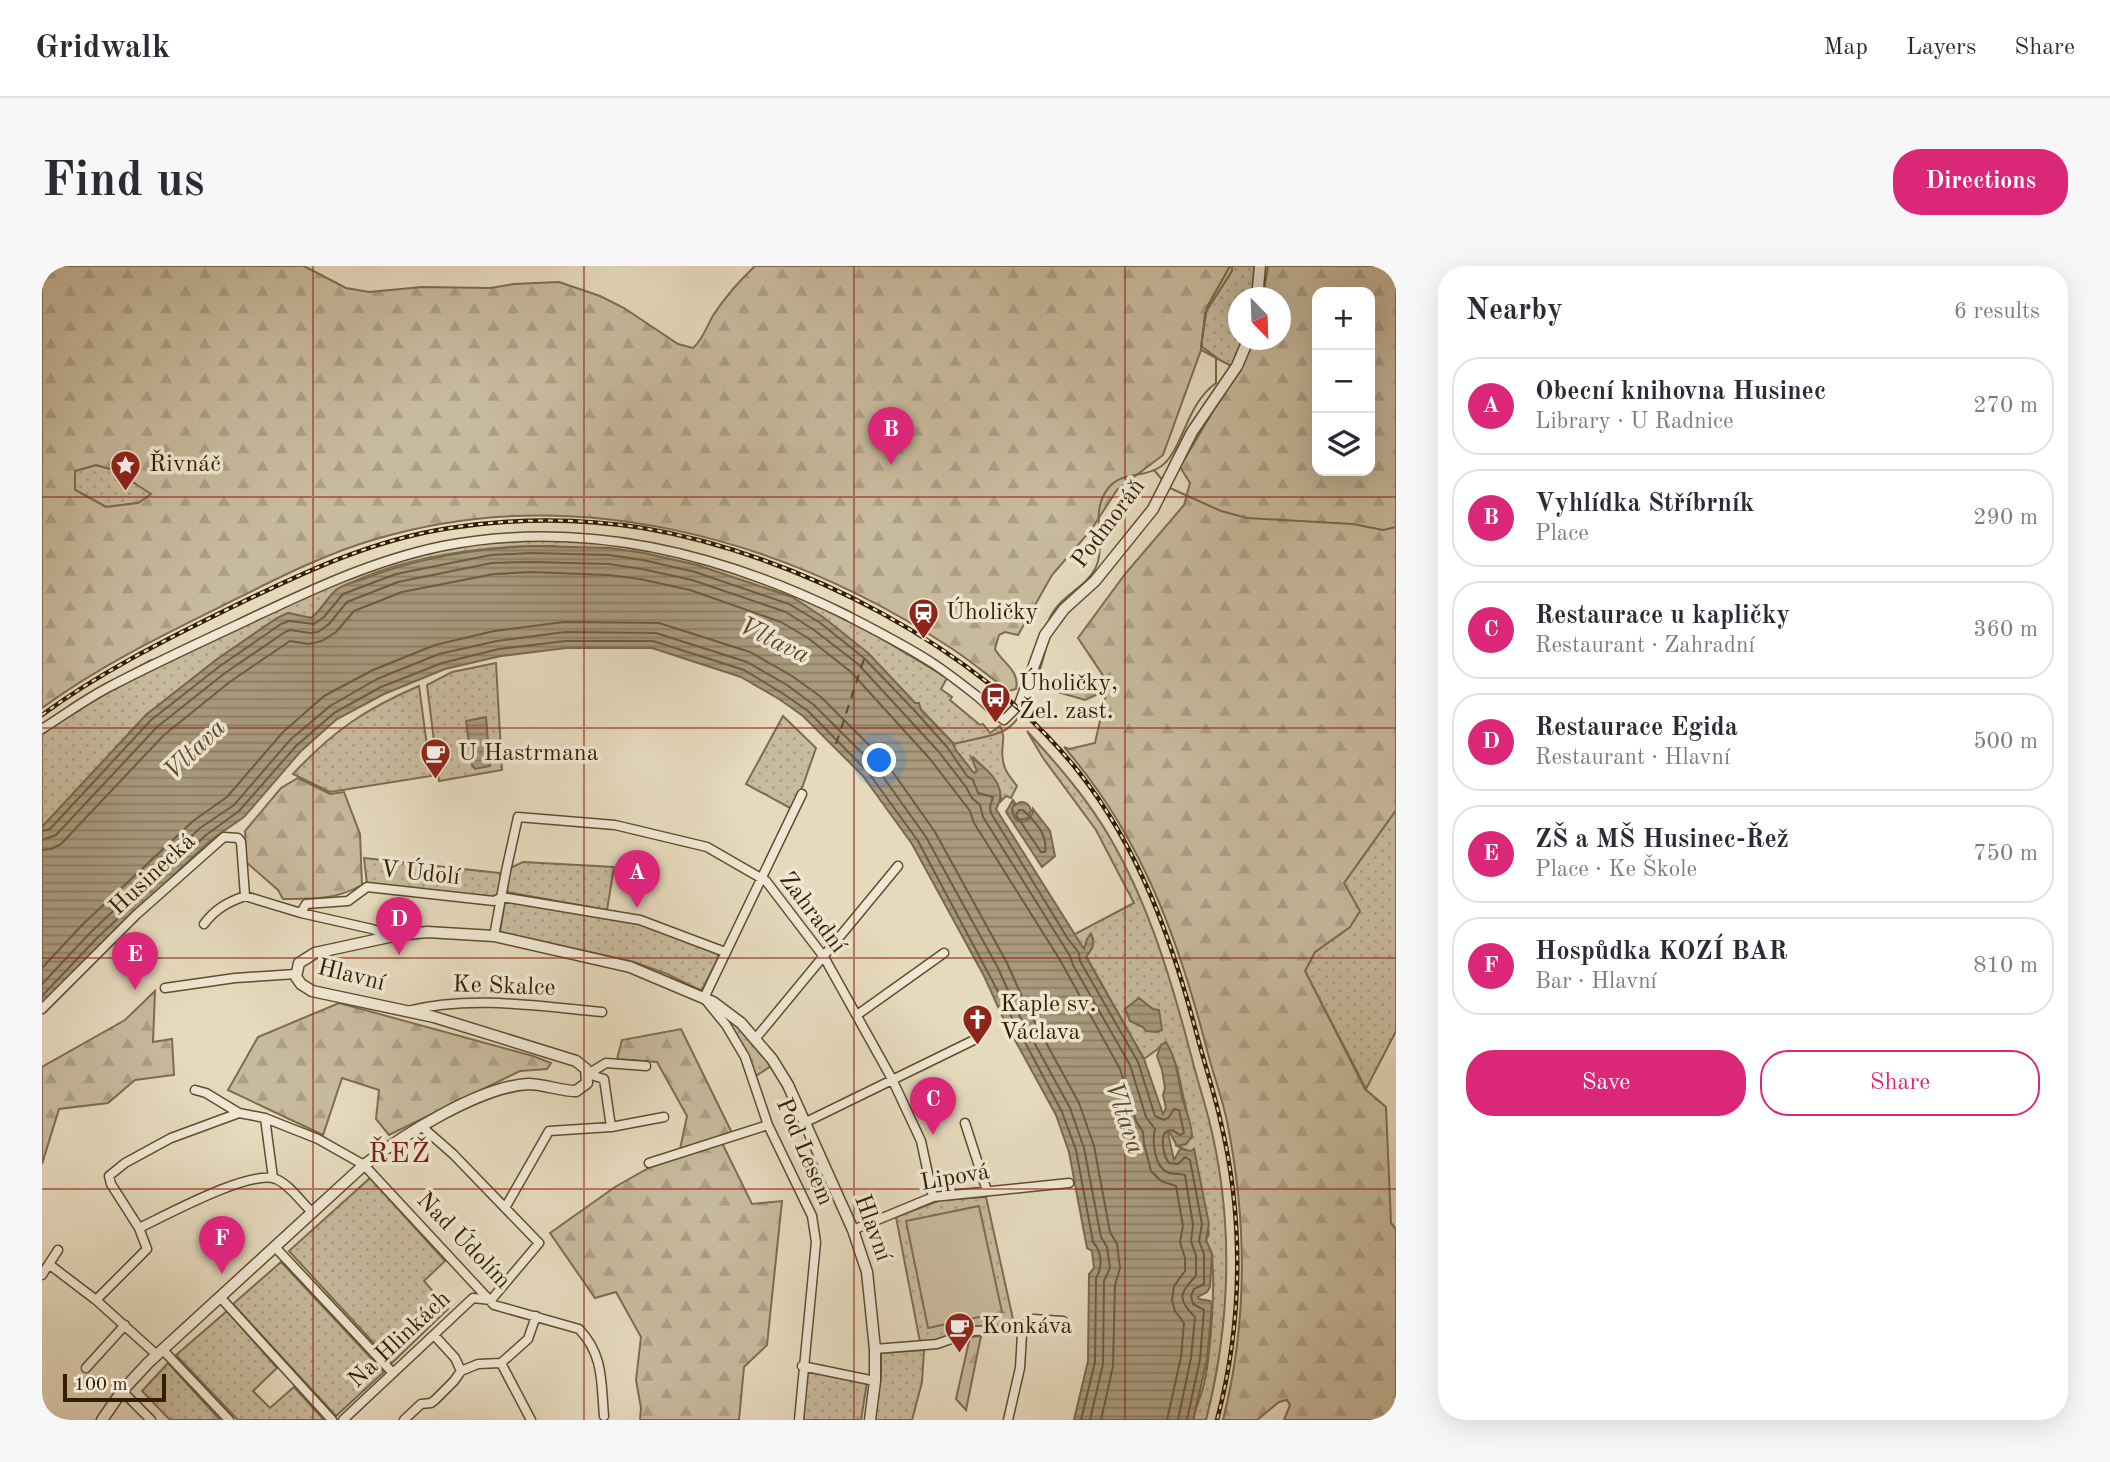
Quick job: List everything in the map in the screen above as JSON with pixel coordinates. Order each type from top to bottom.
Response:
[{"type":"street","points":[[1258,287],[1260,266]]},
{"type":"street","name":"Podmoráň","points":[[1022,699],[1047,632],[1064,609],[1096,581],[1153,509],[1204,412],[1237,366],[1244,350]]},
{"type":"street","points":[[42,729],[106,688],[320,585],[380,563],[444,546],[512,538],[577,537],[614,541],[703,558],[753,574],[872,628],[934,664],[1004,720],[1022,699]]},
{"type":"street","points":[[704,998],[802,794]]},
{"type":"street","name":"Zahradní","points":[[494,936],[518,817],[615,825],[707,847],[761,878],[771,886],[824,957],[892,1079],[921,1141],[933,1197]]},
{"type":"street","name":"Husinecká","points":[[42,1009],[136,915],[224,837],[238,838],[241,842],[245,896]]},
{"type":"street","points":[[756,1038],[898,866]]},
{"type":"street","name":"V Údolí","points":[[301,913],[306,904],[348,901],[367,887],[494,901],[502,897]]},
{"type":"street","points":[[204,924],[231,900],[245,896],[301,913],[372,929],[382,933],[384,938]]},
{"type":"street","points":[[502,897],[639,920],[725,953]]},
{"type":"street","name":"Hlavní","points":[[588,1074],[576,1061],[434,1017],[312,990],[301,984],[296,974],[299,963],[312,954],[384,938],[427,932],[494,936],[630,967],[713,1002],[741,1023],[756,1038],[788,1085],[853,1230],[867,1272],[875,1349],[875,1381],[870,1420]]},
{"type":"street","points":[[857,1015],[944,953]]},
{"type":"street","points":[[164,988],[235,978],[296,974]]},
{"type":"street","name":"Pod Lesem","points":[[704,998],[726,1024],[745,1057],[768,1125],[812,1216],[816,1242],[802,1366],[799,1420]]},
{"type":"street","name":"Ke Skalce","points":[[406,1011],[435,1004],[485,1002],[602,1012]]},
{"type":"street","points":[[806,1122],[974,1040]]},
{"type":"street","points":[[588,1074],[606,1063],[646,1066]]},
{"type":"street","points":[[102,1420],[122,1391],[160,1352],[364,1165],[397,1139],[500,1088],[530,1084],[576,1091],[587,1083],[588,1074]]},
{"type":"street","points":[[588,1074],[604,1079],[611,1127]]},
{"type":"street","points":[[195,1090],[206,1093],[239,1113]]},
{"type":"street","points":[[96,1300],[146,1253],[146,1244],[139,1228],[111,1184],[109,1176],[125,1163],[171,1138],[239,1113]]},
{"type":"street","name":"Nad Údolím","points":[[239,1113],[265,1118],[318,1139],[364,1165],[494,1305],[579,1329],[598,1356],[604,1416]]},
{"type":"street","points":[[505,1208],[549,1131],[611,1127],[664,1117]]},
{"type":"street","points":[[265,1118],[273,1178]]},
{"type":"street","points":[[965,1123],[986,1191]]},
{"type":"street","points":[[649,1163],[768,1125]]},
{"type":"street","points":[[421,1126],[453,1154],[539,1243],[491,1300],[486,1299]]},
{"type":"street","points":[[139,1228],[226,1188],[258,1178],[273,1178],[288,1188],[312,1212]]},
{"type":"street","name":"Lipová","points":[[853,1230],[933,1197],[1069,1183]]},
{"type":"street","points":[[275,1247],[393,1373]]},
{"type":"street","points":[[42,1275],[58,1250]]},
{"type":"street","points":[[50,1265],[160,1352],[229,1420]]},
{"type":"street","points":[[220,1297],[332,1420]]},
{"type":"street","name":"Na Hlinkách","points":[[343,1420],[473,1297],[486,1299]]},
{"type":"street","points":[[404,1420],[421,1404],[431,1404],[461,1371],[478,1364],[502,1363],[528,1339],[536,1316]]},
{"type":"street","points":[[875,1349],[937,1344],[974,1331],[1017,1329],[1033,1319],[1063,1321]]},
{"type":"street","points":[[86,1368],[125,1325]]},
{"type":"street","points":[[1008,1420],[1020,1368],[1022,1334],[1017,1329]]},
{"type":"street","points":[[434,1335],[455,1359],[461,1371]]},
{"type":"street","points":[[937,1344],[952,1347]]},
{"type":"street","points":[[502,1363],[531,1420]]},
{"type":"street","points":[[802,1366],[875,1381]]},
{"type":"street","points":[[122,1391],[152,1420]]},
{"type":"green space","points":[[42,266],[304,266],[346,288],[369,292],[422,287],[490,288],[559,282],[600,296],[624,308],[678,344],[693,348],[700,341],[723,301],[755,266],[1232,266],[1232,271],[1205,313],[1201,350],[1163,455],[1117,490],[1091,530],[1052,575],[1018,635],[1005,632],[999,635],[995,649],[1016,677],[1016,689],[1009,691],[954,650],[889,611],[820,577],[749,550],[676,530],[602,519],[526,516],[451,522],[376,539],[337,552],[155,639],[86,678],[42,708]],"holes":[[[96,465],[114,470],[151,494],[138,503],[106,507],[75,490],[75,471]]]},
{"type":"green space","points":[[1232,266],[1255,266],[1253,287],[1228,287],[1228,350],[1240,350],[1233,367],[1201,350],[1205,313],[1232,271]]},
{"type":"green space","points":[[1268,266],[1396,266],[1396,810],[1344,883],[1360,911],[1350,927],[1315,952],[1305,971],[1365,1089],[1386,1107],[1391,1223],[1396,1229],[1396,1408],[1389,1420],[1284,1420],[1290,1405],[1287,1400],[1279,1402],[1257,1420],[1223,1420],[1237,1346],[1242,1271],[1234,1158],[1225,1112],[1196,1008],[1154,890],[1115,816],[1064,747],[1069,749],[1095,743],[1107,690],[1085,700],[1051,690],[1102,686],[1104,677],[1078,638],[1125,574],[1184,505],[1190,483],[1180,467],[1247,350],[1291,350],[1291,287],[1265,287]]},
{"type":"green space","points":[[96,465],[114,470],[152,494],[138,503],[106,507],[75,490],[75,471]]},
{"type":"green space","points":[[513,539],[612,541],[683,554],[807,598],[947,678],[941,689],[952,697],[950,700],[980,725],[983,724],[990,733],[1000,726],[1004,764],[1017,786],[1011,798],[1006,796],[1001,801],[999,788],[988,772],[974,758],[977,772],[973,772],[953,743],[868,653],[722,574],[697,565],[554,546],[528,546],[472,550],[417,560],[364,577],[340,588],[311,618],[288,613],[277,618],[216,660],[146,715],[42,827],[42,728],[105,685],[151,660],[168,659],[360,571],[444,548]]},
{"type":"green space","points":[[496,663],[502,770],[439,781],[427,685],[452,672]]},
{"type":"green space","points":[[419,686],[431,776],[330,792],[293,774],[322,745],[351,722],[382,703]]},
{"type":"green space","points":[[783,716],[816,748],[792,809],[746,784]]},
{"type":"green space","points":[[1027,731],[1091,808],[1109,836],[1136,889],[1148,916],[1176,1001],[1209,1120],[1223,1195],[1226,1270],[1221,1346],[1206,1420],[1193,1420],[1204,1382],[1210,1346],[1212,1256],[1206,1240],[1209,1234],[1194,1149],[1191,1152],[1177,1146],[1184,1145],[1192,1136],[1177,1067],[1166,1043],[1144,1059],[1086,956],[1093,946],[1091,934],[1084,949],[1073,935],[1134,903],[1096,830],[1043,758]]},
{"type":"green space","points":[[298,778],[330,794],[344,792],[360,834],[362,885],[333,896],[283,899],[278,890],[246,862],[245,831],[281,788]]},
{"type":"green space","points":[[1396,810],[1396,1031],[1366,1089],[1305,971],[1315,952],[1350,927],[1344,883]]},
{"type":"green space","points":[[364,858],[499,873],[501,876],[497,897],[367,884]]},
{"type":"green space","points":[[523,862],[614,867],[607,910],[507,892],[510,868]]},
{"type":"green space","points":[[505,901],[644,925],[717,952],[719,956],[700,990],[634,962],[500,932]]},
{"type":"green space","points":[[155,991],[153,1042],[172,1039],[174,1075],[135,1080],[108,1103],[59,1109],[42,1164],[42,1067],[125,1020]]},
{"type":"green space","points":[[339,1003],[551,1063],[547,1069],[520,1071],[389,1135],[376,1119],[379,1090],[342,1078],[323,1135],[228,1090],[258,1037]]},
{"type":"green space","points":[[714,1010],[739,1027],[771,1066],[756,1076],[732,1027]]},
{"type":"green space","points":[[681,1029],[733,1135],[679,1154],[687,1116],[657,1062],[617,1059],[622,1040]]},
{"type":"green space","points":[[722,1143],[752,1204],[782,1201],[767,1345],[744,1367],[739,1420],[640,1420],[641,1408],[636,1380],[641,1337],[616,1292],[595,1298],[550,1233],[615,1187],[661,1161]]},
{"type":"green space","points":[[370,1178],[445,1261],[424,1281],[448,1309],[392,1363],[289,1251]]},
{"type":"green space","points":[[986,1197],[1013,1319],[1011,1326],[972,1328],[937,1340],[920,1342],[896,1217],[941,1200]]},
{"type":"green space","points":[[979,1206],[1002,1312],[928,1328],[906,1221]]},
{"type":"green space","points":[[281,1262],[384,1372],[336,1416],[233,1304]]},
{"type":"green space","points":[[227,1311],[277,1368],[253,1391],[270,1408],[294,1387],[324,1420],[238,1420],[176,1355]]},
{"type":"green space","points":[[981,1336],[966,1410],[956,1399],[970,1337]]},
{"type":"green space","points":[[924,1350],[922,1382],[912,1420],[873,1420],[881,1377],[881,1353]]},
{"type":"green space","points":[[168,1363],[220,1420],[170,1420],[142,1391]]},
{"type":"green space","points":[[805,1370],[867,1382],[861,1420],[801,1420]]},
{"type":"water","name":"Vltava","points":[[531,546],[610,548],[644,553],[697,565],[792,597],[823,617],[868,653],[915,703],[919,703],[921,710],[953,743],[973,772],[977,771],[971,757],[995,779],[1000,793],[996,809],[1084,949],[1091,934],[1093,946],[1086,957],[1144,1059],[1163,1114],[1166,1108],[1163,1095],[1165,1088],[1157,1056],[1161,1045],[1166,1042],[1175,1062],[1192,1137],[1186,1144],[1177,1146],[1168,1133],[1174,1160],[1180,1149],[1194,1149],[1209,1224],[1206,1240],[1212,1254],[1210,1287],[1198,1297],[1210,1301],[1212,1305],[1207,1360],[1193,1420],[1074,1420],[1088,1361],[1089,1274],[1094,1268],[1092,1251],[1087,1248],[1069,1152],[1056,1115],[912,844],[863,776],[803,716],[741,677],[652,648],[566,648],[501,656],[445,669],[384,694],[337,719],[301,751],[244,817],[211,840],[101,944],[42,1007],[42,827],[146,715],[216,660],[277,618],[288,613],[311,618],[336,590],[345,585],[402,566],[444,556]]},
{"type":"water","points":[[486,717],[490,766],[475,769],[472,765],[466,721]]},
{"type":"water","points":[[1013,800],[1013,807],[1023,802],[1028,804],[1031,810],[1028,818],[1019,820],[1014,816],[1012,807],[1014,817],[1021,822],[1025,821],[1032,815],[1033,809],[1050,831],[1055,856],[1042,867],[1006,812]]},
{"type":"water","points":[[1139,998],[1153,1009],[1159,1010],[1162,1030],[1146,1031],[1130,1021],[1125,1009]]},
{"type":"waterway","points":[[1047,625],[1056,607],[1084,583],[1095,569],[1099,552],[1100,507],[1107,489],[1121,479],[1153,471],[1168,460],[1197,403],[1216,383],[1216,357],[1201,346],[1207,307],[1230,266]]},
{"type":"waterway","points":[[1154,470],[1164,482]]},
{"type":"waterway","points":[[1170,488],[1221,511],[1247,518],[1353,524],[1383,530],[1396,527]]},
{"type":"waterway","points":[[953,744],[1001,732],[1020,716],[1033,690],[1049,637]]},
{"type":"ferry route","points":[[836,744],[865,656]]},
{"type":"railway","points":[[42,715],[132,658],[226,610],[335,560],[420,534],[498,522],[595,522],[643,528],[702,541],[762,560],[822,584],[882,613],[938,647],[990,685],[1037,726],[1078,771],[1100,801],[1137,865],[1152,898],[1188,1003],[1215,1099],[1228,1156],[1233,1194],[1236,1308],[1226,1383],[1217,1420]]},
{"type":"place","name":"Vyhlídka Stříbrník","points":[[891,465]]},
{"type":"place","name":"Řivnáč","points":[[126,492]]},
{"type":"place","name":"Úholičky","points":[[923,640]]},
{"type":"place","name":"Úholičky, Žel. zast.","points":[[996,725]]},
{"type":"place","name":"U Hastrmana","points":[[435,781]]},
{"type":"place","name":"Obecní knihovna Husinec","points":[[637,908]]},
{"type":"place","name":"Restaurace Egida","points":[[399,955]]},
{"type":"place","name":"ZŠ a MŠ Husinec-Řež","points":[[135,990]]},
{"type":"place","name":"Kaple sv. Václava","points":[[977,1046]]},
{"type":"place","name":"Restaurace u kapličky","points":[[933,1135]]},
{"type":"place","name":"Hospůdka KOZÍ BAR","points":[[222,1274]]},
{"type":"place","name":"Konkáva","points":[[959,1354]]},
{"type":"district","name":"ŘEŽ","points":[[400,1155]]}]
